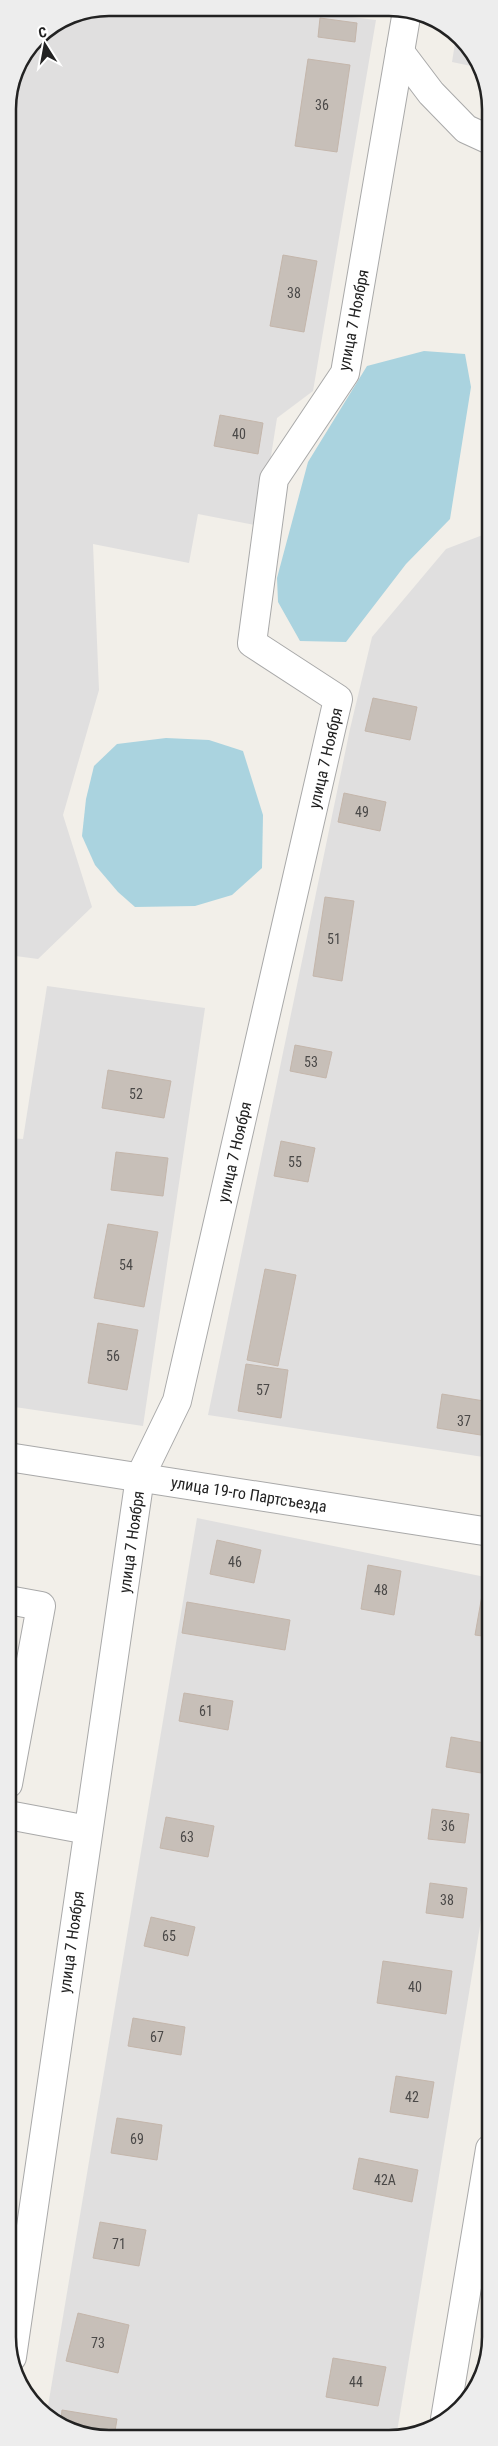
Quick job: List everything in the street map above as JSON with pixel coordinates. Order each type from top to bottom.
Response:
[{"type":"street","name":"улица 7 Ноября","points":[[16,2329],[140,1477],[177,1401],[338,699],[252,643],[274,479],[345,373],[406,18]]},
{"type":"street","points":[[400,52],[430,93],[466,129],[482,136]]},
{"type":"street","name":"улица 19-го Партсъезда","points":[[16,1459],[482,1531]]},
{"type":"street","points":[[16,1601],[41,1606],[16,1741]]},
{"type":"street","points":[[16,1816],[88,1830]]},
{"type":"street","points":[[447,2410],[482,2197]]},
{"type":"shaded area","points":[[344,16],[376,20],[313,391],[277,418],[260,526],[198,514],[189,563],[93,544],[99,690],[63,815],[92,907],[38,959],[16,956],[16,103],[21,79],[35,53],[48,39],[74,23],[97,17]]},
{"type":"shaded area","points":[[455,45],[463,53],[471,66],[452,62]]},
{"type":"shaded area","points":[[482,535],[482,1457],[208,1415],[350,729],[372,637],[446,549]]},
{"type":"shaded area","points":[[47,986],[205,1008],[143,1426],[16,1407],[16,1139],[23,1139]]},
{"type":"shaded area","points":[[197,1518],[482,1576],[482,1914],[397,2429],[103,2430],[74,2423],[48,2407]]},
{"type":"water","points":[[424,351],[465,354],[471,387],[450,519],[406,564],[346,642],[300,641],[278,602],[277,578],[308,462],[367,366]]},
{"type":"water","points":[[166,738],[209,740],[243,751],[263,815],[262,868],[232,895],[195,906],[135,907],[118,892],[95,865],[82,836],[86,799],[94,766],[117,744]]},
{"type":"building","points":[[320,18],[357,23],[355,42],[318,37]]},
{"type":"building","points":[[308,59],[350,65],[337,152],[295,146]]},
{"type":"building","points":[[283,255],[317,261],[304,332],[270,326]]},
{"type":"building","points":[[220,415],[263,423],[258,454],[214,446]]},
{"type":"building","points":[[373,698],[417,707],[410,740],[365,731]]},
{"type":"building","points":[[344,793],[386,802],[380,831],[338,822]]},
{"type":"building","points":[[325,897],[354,901],[342,981],[313,976]]},
{"type":"building","points":[[295,1045],[332,1052],[326,1078],[290,1071]]},
{"type":"building","points":[[108,1070],[171,1081],[164,1118],[102,1108]]},
{"type":"building","points":[[281,1141],[315,1148],[308,1182],[274,1176]]},
{"type":"building","points":[[116,1152],[168,1158],[163,1196],[111,1190]]},
{"type":"building","points":[[108,1224],[158,1232],[144,1307],[94,1298]]},
{"type":"building","points":[[265,1269],[296,1275],[278,1366],[247,1360]]},
{"type":"building","points":[[98,1323],[138,1330],[127,1390],[88,1383]]},
{"type":"building","points":[[246,1364],[288,1370],[281,1418],[238,1411]]},
{"type":"building","points":[[442,1394],[482,1401],[482,1435],[437,1428]]},
{"type":"building","points":[[217,1540],[261,1550],[254,1583],[210,1574]]},
{"type":"building","points":[[368,1565],[401,1571],[394,1615],[361,1609]]},
{"type":"building","points":[[482,1595],[482,1636],[475,1635]]},
{"type":"building","points":[[187,1602],[290,1620],[285,1650],[182,1633]]},
{"type":"building","points":[[184,1693],[233,1701],[228,1730],[179,1721]]},
{"type":"building","points":[[451,1737],[482,1743],[482,1773],[446,1767]]},
{"type":"building","points":[[432,1809],[469,1814],[465,1843],[428,1839]]},
{"type":"building","points":[[166,1817],[214,1826],[208,1857],[160,1848]]},
{"type":"building","points":[[430,1883],[467,1888],[463,1918],[426,1913]]},
{"type":"building","points":[[151,1917],[195,1927],[188,1956],[144,1946]]},
{"type":"building","points":[[383,1961],[452,1971],[446,2014],[377,2003]]},
{"type":"building","points":[[133,2018],[185,2027],[181,2055],[128,2046]]},
{"type":"building","points":[[396,2076],[434,2082],[428,2118],[390,2112]]},
{"type":"building","points":[[117,2118],[162,2125],[157,2160],[111,2153]]},
{"type":"building","points":[[359,2158],[418,2170],[412,2202],[353,2189]]},
{"type":"building","points":[[100,2222],[146,2230],[139,2266],[93,2258]]},
{"type":"building","points":[[78,2313],[129,2325],[118,2373],[66,2361]]},
{"type":"building","points":[[333,2358],[386,2367],[378,2406],[326,2397]]},
{"type":"building","points":[[62,2410],[117,2419],[115,2430],[103,2430],[85,2427],[61,2416]]}]
